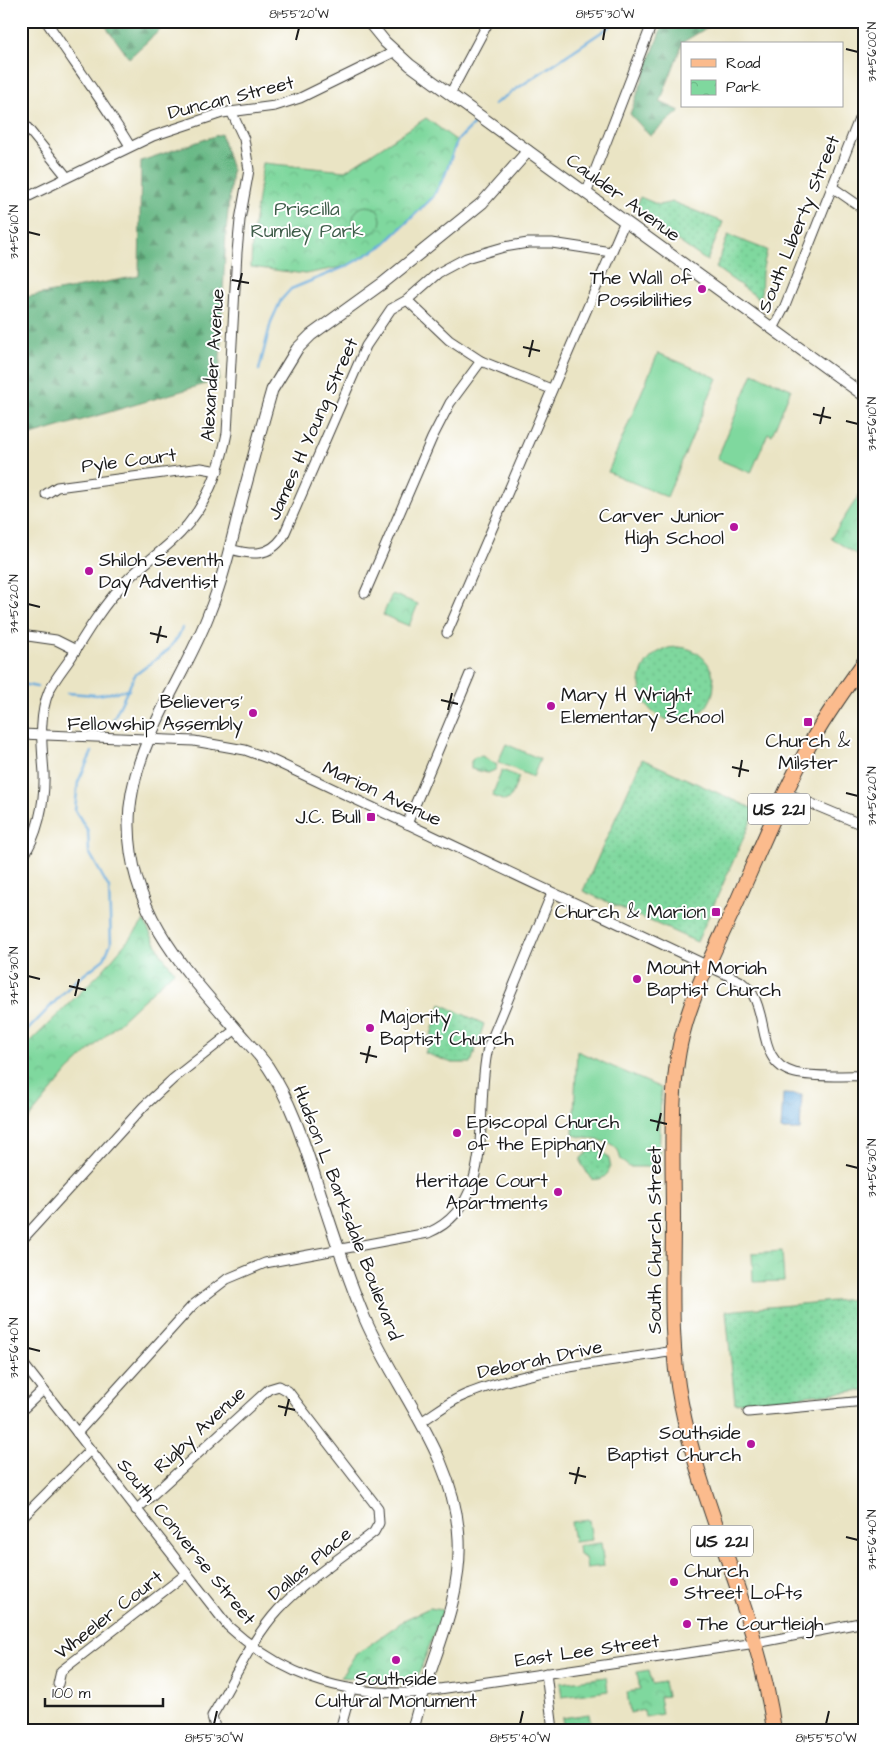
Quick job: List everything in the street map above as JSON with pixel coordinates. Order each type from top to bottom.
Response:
[{"type":"main road","name":"South Church Street","points":[[774,1730],[766,1681],[756,1643],[691,1441],[682,1404],[675,1351],[673,1185],[676,1066],[686,1022],[708,966],[786,793],[819,728],[865,661]]},
{"type":"street","points":[[46,21],[102,100],[130,146]]},
{"type":"street","name":"Caulder Avenue","points":[[368,21],[394,52],[865,396]]},
{"type":"street","points":[[450,94],[489,21]]},
{"type":"street","points":[[586,194],[653,21]]},
{"type":"street","name":"Duncan Street","points":[[21,200],[130,146],[175,127],[231,111],[275,106],[300,98],[394,52]]},
{"type":"street","name":"South Liberty Street","points":[[773,328],[784,306],[865,104]]},
{"type":"street","name":"Alexander Avenue","points":[[21,860],[34,834],[42,804],[44,776],[43,710],[50,690],[120,587],[184,529],[205,499],[218,471],[227,433],[237,252],[240,220],[249,170],[244,138],[231,111]]},
{"type":"street","points":[[21,120],[67,177]]},
{"type":"street","name":"Hudson L Barksdale Boulevard","points":[[413,1730],[423,1691],[452,1607],[459,1560],[456,1515],[444,1469],[421,1422],[371,1332],[339,1249],[288,1102],[268,1067],[168,948],[150,915],[137,882],[129,829],[130,812],[136,777],[149,739],[209,614],[230,549],[272,390],[297,348],[482,203],[528,151]]},
{"type":"street","points":[[832,187],[865,210]]},
{"type":"street","points":[[447,633],[624,221]]},
{"type":"street","name":"James H Young Street","points":[[230,549],[249,555],[261,553],[278,544],[283,537],[366,346],[391,309],[407,300],[445,270],[466,258],[504,247],[528,242],[552,243],[611,252]]},
{"type":"street","points":[[407,300],[448,340],[481,361],[551,389]]},
{"type":"street","points":[[365,593],[432,438],[450,403],[481,361]]},
{"type":"street","name":"Pyle Court","points":[[46,494],[57,487],[201,468],[218,471]]},
{"type":"street","points":[[21,635],[56,640],[76,650]]},
{"type":"street","points":[[407,824],[470,674]]},
{"type":"street","name":"Marion Avenue","points":[[21,734],[203,742],[245,750],[276,762],[740,981],[753,995],[770,1053],[780,1066],[786,1070],[802,1074],[865,1076]]},
{"type":"street","points":[[786,793],[865,826]]},
{"type":"street","points":[[77,1433],[193,1305],[226,1279],[259,1265],[428,1233],[453,1218],[464,1204],[472,1188],[477,1163],[484,1067],[488,1048],[552,893]]},
{"type":"street","points":[[21,1241],[144,1106],[180,1073],[236,1028]]},
{"type":"street","name":"Deborah Drive","points":[[421,1422],[453,1401],[491,1385],[555,1371],[675,1351]]},
{"type":"street","name":"South Converse Street","points":[[21,1362],[228,1626],[253,1648],[302,1675],[351,1690],[386,1693],[423,1691]]},
{"type":"street","name":"Rigby Avenue","points":[[136,1510],[269,1389],[279,1386],[288,1391],[378,1508],[380,1518],[374,1532]]},
{"type":"street","points":[[21,1411],[43,1390]]},
{"type":"street","points":[[748,1412],[865,1401]]},
{"type":"street","points":[[21,1519],[90,1450]]},
{"type":"street","name":"Dallas Place","points":[[215,1727],[212,1716],[268,1623],[284,1603],[374,1532]]},
{"type":"street","name":"Wheeler Court","points":[[58,1684],[61,1671],[186,1574]]},
{"type":"street","name":"East Lee Street","points":[[423,1691],[756,1643],[865,1622]]},
{"type":"street","points":[[546,1673],[553,1730]]},
{"type":"street","points":[[340,1730],[351,1690]]},
{"type":"green space","points":[[102,21],[170,21],[129,58]]},
{"type":"green space","points":[[664,21],[718,21],[681,42],[681,47],[660,102],[680,111],[650,136],[630,114]]},
{"type":"green space","name":"Priscilla Rumley Park","points":[[426,118],[457,141],[445,175],[433,197],[382,246],[347,266],[305,274],[251,267],[252,240],[263,163],[345,171]]},
{"type":"green space","points":[[221,134],[232,170],[226,232],[219,380],[21,438],[21,298],[139,276],[141,161]]},
{"type":"green space","points":[[640,197],[659,205],[673,202],[723,222],[707,261],[635,212]]},
{"type":"green space","points":[[367,206],[377,210],[381,220],[377,230],[367,234],[357,230],[353,220],[357,210]]},
{"type":"green space","points":[[728,235],[767,250],[762,272],[761,300],[716,268]]},
{"type":"green space","points":[[658,353],[717,378],[667,497],[608,472]]},
{"type":"green space","points":[[753,373],[791,389],[772,435],[768,433],[751,473],[717,459]]},
{"type":"green space","points":[[865,486],[865,560],[831,538]]},
{"type":"green space","points":[[392,594],[418,604],[409,626],[383,615]]},
{"type":"green space","points":[[670,647],[684,647],[698,653],[708,663],[714,677],[712,698],[698,715],[684,721],[670,721],[656,715],[646,705],[640,691],[640,677],[646,663],[656,653]]},
{"type":"green space","points":[[506,744],[540,759],[533,777],[498,762]]},
{"type":"green space","points":[[482,756],[497,765],[495,770],[488,773],[471,769],[471,761],[475,757]]},
{"type":"green space","points":[[642,759],[756,810],[697,942],[583,891]]},
{"type":"green space","points":[[502,770],[519,777],[511,797],[505,801],[492,796]]},
{"type":"green space","points":[[144,921],[162,955],[174,971],[68,1071],[21,1128],[21,1051],[104,969]]},
{"type":"green space","points":[[441,1004],[484,1024],[471,1063],[452,1063],[425,1053]]},
{"type":"green space","points":[[577,1051],[661,1088],[659,1167],[629,1167],[621,1160],[618,1150],[610,1143],[573,1135]]},
{"type":"green space","points":[[591,1150],[600,1151],[609,1160],[608,1172],[599,1179],[591,1179],[581,1163],[581,1158]]},
{"type":"green space","points":[[782,1251],[784,1281],[753,1282],[752,1253]]},
{"type":"green space","points":[[865,1298],[865,1390],[735,1403],[726,1311]]},
{"type":"green space","points":[[589,1520],[592,1540],[574,1542],[571,1522]]},
{"type":"green space","points":[[601,1543],[604,1566],[587,1568],[585,1558],[579,1555],[578,1546]]},
{"type":"green space","points":[[429,1608],[443,1610],[415,1684],[341,1677],[355,1655],[406,1619]]},
{"type":"green space","points":[[649,1670],[652,1684],[664,1682],[667,1696],[659,1697],[662,1714],[645,1717],[644,1710],[630,1713],[627,1692],[640,1690],[637,1672]]},
{"type":"green space","points":[[606,1677],[608,1691],[562,1697],[560,1683]]},
{"type":"green space","points":[[589,1714],[592,1730],[564,1730],[562,1718]]},
{"type":"water","points":[[783,1094],[802,1095],[800,1130],[781,1130]]},
{"type":"waterway","points":[[494,104],[618,21]]},
{"type":"waterway","points":[[259,370],[271,322],[281,300],[291,289],[347,266],[382,246],[433,197],[445,175],[457,141],[474,124]]},
{"type":"waterway","points":[[113,720],[135,675],[167,651],[178,637],[182,628]]},
{"type":"waterway","points":[[21,684],[37,687]]},
{"type":"waterway","points":[[67,693],[97,695],[129,690]]},
{"type":"waterway","points":[[21,1037],[72,984],[104,959],[111,943],[109,888],[89,852],[88,831],[75,810],[78,782],[92,752]]},
{"type":"place","name":"The Wall of Possibilities","points":[[702,289]]},
{"type":"place","name":"Carver Junior High School","points":[[734,527]]},
{"type":"place","name":"Shiloh Seventh Day Adventist","points":[[89,571]]},
{"type":"place","name":"Mary H Wright Elementary School","points":[[551,706]]},
{"type":"place","name":"Believers' Fellowship Assembly","points":[[253,713]]},
{"type":"place","name":"Church & Milster","points":[[808,722]]},
{"type":"place","name":"J.C. Bull","points":[[371,817]]},
{"type":"place","name":"Church & Marion","points":[[716,912]]},
{"type":"place","name":"Mount Moriah Baptist Church","points":[[637,979]]},
{"type":"place","name":"Majority Baptist Church","points":[[370,1028]]},
{"type":"place","name":"Episcopal Church of the Epiphany","points":[[457,1133]]},
{"type":"place","name":"Heritage Court Apartments","points":[[558,1192]]},
{"type":"place","name":"Southside Baptist Church","points":[[751,1444]]},
{"type":"place","name":"Church Street Lofts","points":[[674,1582]]},
{"type":"place","name":"The Courtleigh","points":[[687,1624]]},
{"type":"place","name":"Southside Cultural Monument","points":[[396,1660]]}]
